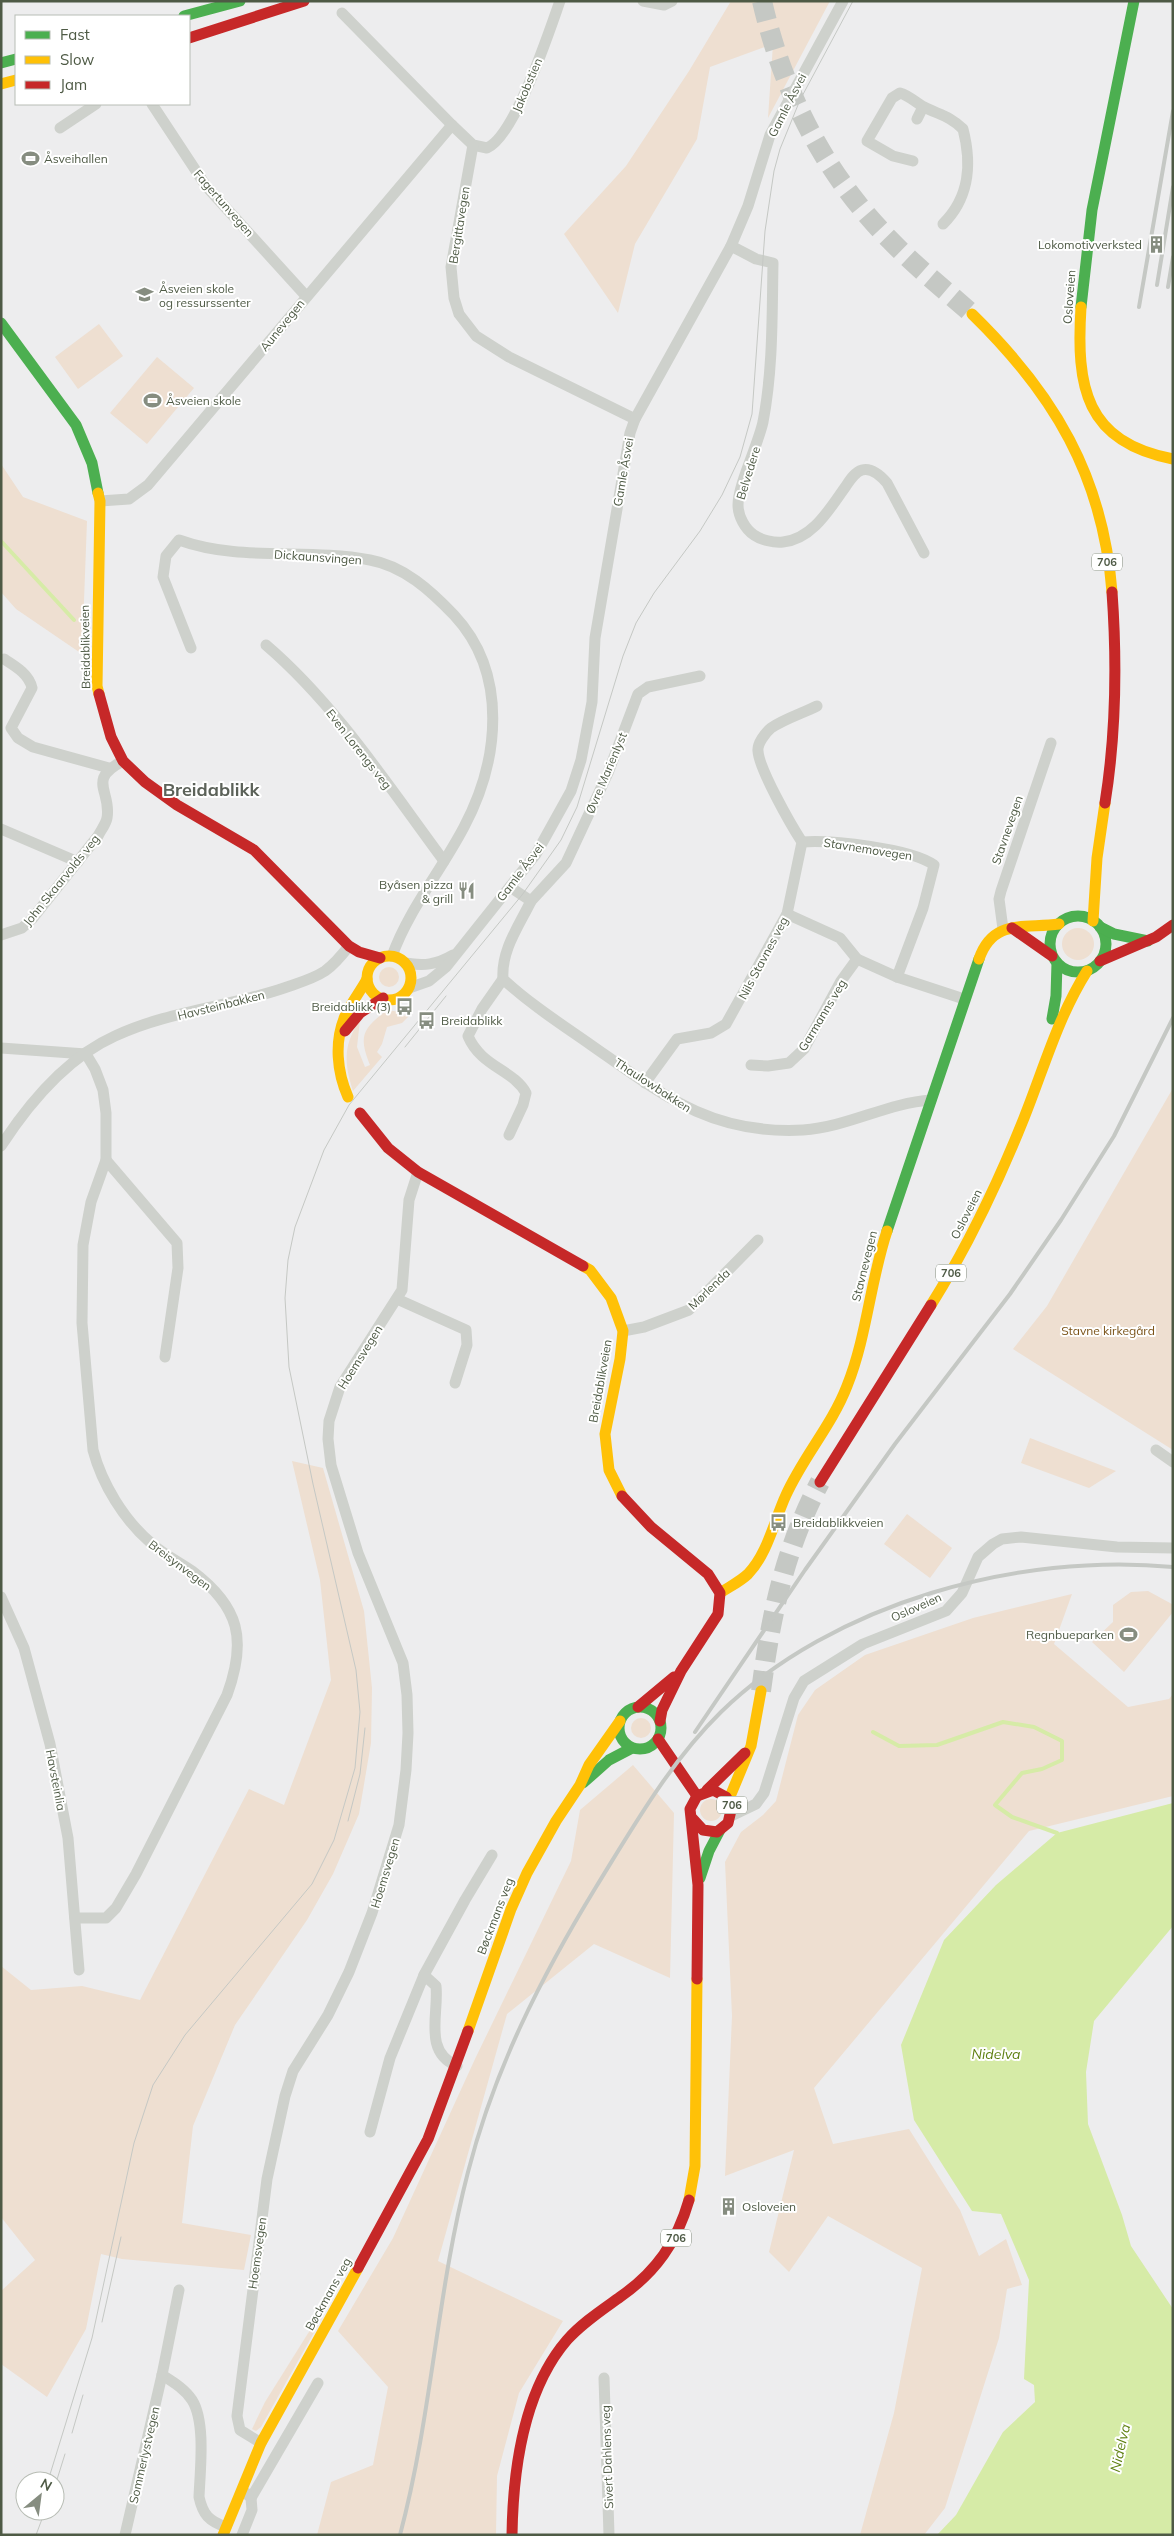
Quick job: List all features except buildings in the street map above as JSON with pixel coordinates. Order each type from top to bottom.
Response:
[{"type":"main road","points":[[190,38],[222,29],[304,1]]},
{"type":"main road","name":"Osloveien","points":[[1134,1],[1101,164],[1088,244],[1081,304],[1081,361],[1084,385],[1091,408],[1114,437],[1139,452],[1173,459]]},
{"type":"main road","points":[[188,15],[237,2]]},
{"type":"main road","points":[[1,63],[15,59]]},
{"type":"main road","points":[[1,84],[15,80]]},
{"type":"main road","name":"706","points":[[972,314],[1021,364],[1060,419],[1090,482],[1100,521],[1112,604],[1114,660],[1110,766],[1098,850],[1096,924],[1106,945],[1100,961],[1087,971]]},
{"type":"main road","name":"Breidablikveien","points":[[1,323],[76,425],[92,463],[100,501],[97,686],[111,737],[123,761],[145,782],[178,805],[254,850],[349,946],[354,959],[368,977]]},
{"type":"main road","name":"706","points":[[1054,959],[1050,939],[1062,921],[1080,901],[1098,850]]},
{"type":"main road","points":[[1008,928],[1044,927],[1075,917],[1096,924],[1114,934],[1149,941]]},
{"type":"main road","points":[[1100,961],[1116,952],[1157,938],[1173,925]]},
{"type":"main road","points":[[1008,928],[1039,945],[1071,972],[1087,971]]},
{"type":"main road","name":"Stavnevegen","points":[[720,1593],[747,1575],[759,1561],[786,1494],[831,1419],[847,1387],[862,1341],[877,1261],[964,1000],[984,944],[990,935],[1008,928]]},
{"type":"main road","name":"Breidablikveien","points":[[349,946],[380,958]]},
{"type":"main road","points":[[348,1097],[339,1075],[340,1038],[344,1018],[368,977],[371,966],[380,958],[392,956],[405,963],[410,972],[409,988],[395,999],[382,998],[371,989],[368,977]]},
{"type":"main road","name":"Osloveien","points":[[1048,1048],[1056,996],[1054,959]]},
{"type":"main road","name":"Osloveien","points":[[820,1482],[963,1252],[1006,1163],[1034,1091],[1048,1048],[1070,997],[1087,971]]},
{"type":"main road","points":[[340,1038],[360,1013],[382,998]]},
{"type":"main road","name":"Breidablikveien","points":[[360,1113],[388,1148],[418,1172],[590,1270],[611,1298],[623,1331],[620,1359],[604,1434],[609,1470],[616,1486],[630,1508],[708,1574],[720,1593]]},
{"type":"main road","points":[[648,1748],[658,1739],[662,1710],[681,1671],[718,1614],[720,1593]]},
{"type":"main road","points":[[681,1671],[638,1707],[631,1709],[620,1721],[620,1736],[632,1748],[648,1748],[666,1764],[676,1768],[702,1793]]},
{"type":"main road","name":"706","points":[[698,1884],[709,1851],[720,1830],[730,1821],[733,1815],[729,1799],[745,1766],[748,1750],[756,1728],[761,1691]]},
{"type":"main road","points":[[638,1707],[653,1711],[660,1721]]},
{"type":"main road","name":"Bøckmans veg","points":[[225,2531],[240,2490],[261,2443],[417,2163],[438,2117],[511,1908],[527,1873],[556,1821],[580,1785],[589,1765],[620,1721]]},
{"type":"main road","points":[[658,1739],[673,1759],[676,1768]]},
{"type":"main road","name":"Bøckmans veg","points":[[580,1785],[609,1760],[632,1748]]},
{"type":"main road","name":"706","points":[[512,2535],[515,2488],[525,2437],[536,2397],[551,2362],[580,2328],[641,2282],[656,2266],[673,2242],[688,2209],[695,2166],[698,1884],[691,1817],[692,1802],[748,1750]]},
{"type":"main road","name":"706","points":[[702,1793],[718,1791],[729,1799]]},
{"type":"main road","name":"706","points":[[691,1817],[700,1829],[707,1832],[720,1830]]},
{"type":"street","name":"Jakobstien","points":[[474,145],[487,148],[493,145],[505,131],[540,55],[560,1]]},
{"type":"street","points":[[643,1],[664,5],[672,1]]},
{"type":"street","name":"Gamle Åsvei","points":[[409,988],[424,983],[438,975],[536,854],[571,791],[581,760],[592,702],[595,638],[626,451],[635,419],[731,246],[748,206],[770,135],[843,1]]},
{"type":"street","points":[[342,13],[474,145]]},
{"type":"street","points":[[913,161],[893,156],[867,140],[895,95],[906,95],[923,107],[944,114],[963,129],[969,168],[956,211],[943,224]]},
{"type":"street","points":[[60,128],[94,105]]},
{"type":"street","name":"Fagertunvegen","points":[[153,105],[206,186],[306,296]]},
{"type":"street","points":[[918,119],[923,107]]},
{"type":"street","name":"Aunevegen","points":[[100,501],[129,500],[148,486],[306,296],[452,125]]},
{"type":"street","name":"Bergittavegen","points":[[474,145],[451,268],[454,298],[459,314],[476,336],[509,357],[635,419]]},
{"type":"street","name":"Belvedere","points":[[731,246],[756,259],[773,263],[771,353],[767,400],[758,442],[739,498],[739,513],[742,520],[754,535],[763,539],[780,542],[798,538],[816,525],[853,477],[863,469],[870,470],[876,472],[887,483],[924,552]]},
{"type":"street","name":"Dickaunsvingen","points":[[191,648],[163,577],[166,556],[179,540],[202,548],[228,552],[342,556],[372,560],[398,570],[437,598],[460,622],[476,648],[490,682],[494,725],[490,756],[478,797],[464,827],[405,924],[392,956]]},
{"type":"street","name":"Even Lorengs veg","points":[[266,644],[296,671],[365,755],[444,861]]},
{"type":"street","points":[[4,659],[22,672],[30,681],[32,688],[11,728],[18,738],[33,747],[109,768],[123,761]]},
{"type":"street","name":"Øvre Marienlyst","points":[[531,901],[566,864],[608,773],[638,694],[648,687],[700,676]]},
{"type":"street","points":[[802,842],[780,804],[760,762],[757,750],[759,743],[771,729],[817,706]]},
{"type":"street","name":"Stavnevegen","points":[[1008,928],[1001,891],[1051,743]]},
{"type":"street","name":"John Skaarvolds veg","points":[[1,935],[22,928],[32,918],[78,862],[107,821],[102,787],[109,768]]},
{"type":"street","points":[[1,829],[78,862]]},
{"type":"street","name":"Stavnemovegen","points":[[802,842],[816,841],[904,852],[926,859],[934,865],[923,908],[897,977]]},
{"type":"street","name":"Nils Stavnes veg","points":[[646,1083],[677,1039],[711,1033],[726,1024],[787,914],[802,842]]},
{"type":"street","points":[[509,1134],[523,1105],[526,1092],[519,1084],[478,1054],[468,1036],[482,1009],[504,979],[502,967],[508,947],[531,901],[510,887]]},
{"type":"street","points":[[787,914],[840,938],[857,959],[897,977],[964,1000]]},
{"type":"street","name":"Havsteinbakken","points":[[1,1146],[53,1081],[86,1054],[114,1036],[152,1023],[262,996],[311,979],[333,965],[349,946]]},
{"type":"street","name":"Gamle Åsvei","points":[[405,963],[422,966],[432,964],[456,952]]},
{"type":"street","name":"Garmanns veg","points":[[751,1065],[768,1066],[790,1063],[804,1049],[840,981],[857,959]]},
{"type":"street","name":"Thaulowbakken","points":[[504,979],[529,1001],[646,1083],[677,1103],[706,1117],[739,1125],[802,1130],[830,1127],[890,1106],[931,1100]]},
{"type":"street","points":[[3,1047],[86,1054]]},
{"type":"street","name":"Breisynvegen","points":[[75,1918],[106,1918],[116,1908],[227,1695],[236,1672],[237,1656],[237,1627],[224,1601],[193,1572],[151,1543],[126,1517],[98,1468],[93,1450],[82,1323],[83,1245],[91,1202],[106,1160],[106,1113],[103,1090],[95,1068],[86,1054]]},
{"type":"street","points":[[106,1160],[177,1243],[178,1268],[165,1356]]},
{"type":"street","name":"Hoemsvegen","points":[[261,2443],[240,2430],[237,2416],[267,2178],[285,2096],[293,2071],[304,2050],[328,2015],[349,1972],[372,1913],[399,1825],[406,1770],[407,1695],[403,1664],[358,1554],[331,1465],[328,1439],[329,1421],[340,1387],[402,1290],[405,1276],[409,1200],[418,1172]]},
{"type":"street","name":"Mørlenda","points":[[623,1331],[644,1327],[689,1310],[758,1240]]},
{"type":"street","points":[[397,1299],[466,1330],[467,1345],[455,1383]]},
{"type":"street","points":[[1156,1450],[1173,1462]]},
{"type":"street","name":"Osloveien","points":[[733,1815],[756,1804],[764,1793],[794,1698],[804,1681],[863,1644],[946,1611],[962,1593],[978,1558],[993,1544],[1010,1537],[1021,1537],[1117,1547],[1173,1548]]},
{"type":"street","name":"Havsteinlia","points":[[1,1597],[24,1648],[50,1744],[68,1838],[79,1970]]},
{"type":"street","points":[[370,2132],[390,2058],[424,1975],[492,1855]]},
{"type":"street","points":[[424,1975],[436,1986],[436,2045],[444,2058],[456,2066]]},
{"type":"street","name":"Sommerlystvegen","points":[[125,2535],[162,2375],[179,2290]]},
{"type":"street","points":[[162,2375],[180,2387],[196,2406],[200,2421],[199,2498],[202,2509],[210,2520],[225,2531]]},
{"type":"street","name":"Sivert Dahlens veg","points":[[604,2378],[609,2535]]},
{"type":"street","points":[[242,2535],[252,2510],[251,2498],[318,2383]]},
{"type":"street","points":[[240,2490],[251,2498]]},
{"type":"green space","points":[[731,1],[830,1],[768,118],[773,44],[710,67],[697,139],[635,244],[618,313],[564,234],[626,166],[689,71]]},
{"type":"green space","points":[[99,324],[123,356],[78,389],[55,357]]},
{"type":"green space","name":"Åsveien skole","points":[[157,357],[194,388],[147,444],[110,413]]},
{"type":"green space","points":[[1,464],[23,497],[87,521],[82,654],[16,609],[1,592]]},
{"type":"green space","points":[[1078,928],[1089,933],[1094,944],[1089,955],[1078,960],[1067,955],[1062,944],[1067,933]]},
{"type":"green space","points":[[389,967],[396,970],[399,977],[396,984],[389,987],[382,984],[379,977],[382,970]]},
{"type":"green space","points":[[387,1010],[400,1012],[400,1014],[405,1016],[406,1013],[409,1016],[402,1023],[387,1027],[382,1044],[377,1052],[382,1057],[353,1091],[347,1063],[350,1038],[360,1020],[357,1047],[365,1067],[370,1065],[364,1046],[365,1033],[373,1022]]},
{"type":"green space","name":"Stavne kirkegård","points":[[1173,1088],[1173,1450],[1013,1349],[1047,1306]]},
{"type":"green space","points":[[1030,1438],[1116,1471],[1089,1488],[1021,1463]]},
{"type":"green space","points":[[292,1461],[323,1468],[364,1611],[372,1688],[371,1743],[359,1814],[333,1874],[307,1920],[235,2025],[193,2126],[182,2223],[251,2235],[244,2270],[122,2259],[101,2254],[86,2329],[47,2397],[1,2364],[1,2291],[35,2260],[1,2217],[1,1966],[31,1990],[82,1986],[140,2000],[249,1789],[284,1805],[331,1680],[320,1580]]},
{"type":"green space","points":[[907,1514],[952,1548],[930,1578],[884,1544]]},
{"type":"green space","name":"Regnbueparken","points":[[1148,1591],[1173,1605],[1173,1612],[1124,1672],[1092,1642],[1113,1622],[1113,1605],[1131,1592]]},
{"type":"green space","points":[[1072,1594],[1054,1644],[1128,1707],[1169,1699],[1173,1694],[1173,1796],[1029,1831],[814,2088],[833,2144],[909,2129],[960,2210],[979,2256],[1006,2239],[1022,2285],[1007,2289],[999,2338],[945,2508],[924,2535],[860,2535],[894,2413],[922,2268],[828,2216],[789,2272],[769,2252],[794,2150],[725,2176],[732,2016],[725,1862],[741,1832],[763,1815],[776,1801],[798,1715],[815,1690],[865,1655],[973,1618]]},
{"type":"green space","points":[[641,1718],[648,1721],[651,1728],[648,1735],[641,1738],[634,1735],[631,1728],[634,1721]]},
{"type":"green space","points":[[633,1765],[674,1813],[670,1978],[594,1944],[507,2014],[438,2261],[563,2321],[519,2393],[497,2476],[496,2535],[317,2535],[331,2482],[373,2465],[388,2387],[338,2331],[393,2238],[475,2059],[571,1861],[580,1810]]},
{"type":"green space","points":[[711,1799],[719,1802],[722,1810],[719,1818],[711,1821],[703,1818],[700,1810],[703,1802]]},
{"type":"green space","points":[[322,2311],[325,2313],[261,2427],[256,2431],[252,2429],[265,2402]]},
{"type":"water","name":"Nidelva","points":[[1173,1803],[1173,1926],[1094,2021],[1086,2072],[1088,2124],[1122,2215],[1131,2246],[1173,2309],[1173,2535],[937,2535],[956,2515],[1003,2432],[1035,2402],[1034,2385],[1024,2379],[1029,2280],[1001,2214],[972,2211],[914,2120],[901,2045],[944,1940],[996,1885],[1057,1833]]},
{"type":"waterway","points":[[1,541],[74,620]]},
{"type":"waterway","points":[[873,1732],[899,1746],[937,1745],[1003,1722],[1034,1727],[1062,1741],[1062,1760],[1042,1769],[1022,1773],[995,1805],[1012,1817],[1057,1833]]},
{"type":"tunnel","points":[[762,1],[771,35],[794,99],[826,159],[866,214],[890,240],[972,314]]},
{"type":"tunnel","points":[[761,1691],[769,1636],[788,1558],[820,1482]]},
{"type":"tram line","points":[[51,2471],[92,2338],[134,2143],[153,2085],[185,2035],[312,1884],[334,1840],[355,1768],[360,1712],[356,1670],[313,1484],[289,1367],[285,1298],[288,1260],[295,1227],[324,1150],[349,1105],[522,895],[561,840],[577,807],[623,656],[636,623],[654,593],[700,531],[722,495],[740,457],[752,414],[765,231],[774,171],[780,149],[800,100],[853,1]]},
{"type":"tram line","points":[[405,1047],[446,996]]},
{"type":"tram line","points":[[348,1821],[360,1774],[365,1728]]},
{"type":"tram line","points":[[102,2322],[121,2237]]},
{"type":"tram line","points":[[72,2433],[83,2395]]},
{"type":"tram line","points":[[60,2471],[65,2454]]},
{"type":"tram line","points":[[36,2535],[41,2521]]},
{"type":"railway","points":[[1139,307],[1173,111]]},
{"type":"railway","points":[[1157,285],[1173,187]]},
{"type":"railway","points":[[1168,287],[1173,257]]},
{"type":"railway","points":[[695,1732],[805,1570],[895,1444],[1010,1294],[1061,1220],[1114,1136],[1173,1018]]},
{"type":"railway","points":[[400,2535],[420,2444],[457,2217],[468,2172],[491,2097],[521,2025],[556,1955],[638,1818],[685,1752],[721,1712],[766,1674],[817,1641],[873,1614],[931,1593],[992,1578],[1053,1568],[1114,1564],[1173,1567]]},
{"type":"traffic: fast","points":[[188,15],[240,1]]},
{"type":"traffic: fast","points":[[1081,307],[1092,210],[1134,1]]},
{"type":"traffic: fast","points":[[1,63],[15,59]]},
{"type":"traffic: fast","points":[[1,323],[76,425],[92,463],[98,493]]},
{"type":"traffic: fast","points":[[1078,916],[1089,918],[1098,924],[1104,933],[1106,944],[1104,955],[1098,964],[1089,970],[1078,972],[1067,970],[1058,964],[1052,955],[1050,944],[1052,933],[1058,924],[1067,918],[1078,916]]},
{"type":"traffic: fast","points":[[1100,927],[1114,934],[1148,941]]},
{"type":"traffic: fast","points":[[887,1231],[979,959]]},
{"type":"traffic: fast","points":[[1052,1019],[1056,996],[1057,963]]},
{"type":"traffic: fast","points":[[644,1707],[652,1710],[658,1716],[661,1728],[658,1740],[652,1746],[636,1749],[628,1746],[622,1740],[619,1724],[622,1716],[628,1710],[644,1707]]},
{"type":"traffic: fast","points":[[583,1783],[609,1760],[632,1748]]},
{"type":"traffic: fast","points":[[700,1878],[709,1851],[720,1830]]},
{"type":"traffic: slow","points":[[1,84],[15,80]]},
{"type":"traffic: slow","points":[[1081,307],[1081,362],[1085,386],[1092,407],[1104,425],[1121,439],[1144,451],[1173,459]]},
{"type":"traffic: slow","points":[[972,314],[1027,375],[1050,407],[1069,439],[1085,474],[1098,511],[1107,550],[1112,592]]},
{"type":"traffic: slow","points":[[98,493],[100,501],[97,686],[99,694]]},
{"type":"traffic: slow","points":[[1093,921],[1097,858],[1105,803]]},
{"type":"traffic: slow","points":[[979,959],[985,946],[1002,931],[1022,926],[1059,924]]},
{"type":"traffic: slow","points":[[389,956],[401,960],[407,966],[411,978],[407,990],[401,996],[389,1000],[377,996],[371,990],[367,978],[371,966],[377,960],[389,956]]},
{"type":"traffic: slow","points":[[931,1305],[970,1237],[993,1190],[1024,1118],[1052,1043],[1068,1006],[1087,971]]},
{"type":"traffic: slow","points":[[348,1097],[339,1067],[339,1036],[345,1016],[367,979]]},
{"type":"traffic: slow","points":[[720,1593],[745,1577],[755,1566],[793,1481],[841,1400],[854,1367],[887,1231]]},
{"type":"traffic: slow","points":[[583,1266],[590,1270],[611,1298],[623,1331],[620,1359],[605,1434],[609,1470],[622,1496]]},
{"type":"traffic: slow","points":[[729,1799],[751,1746],[761,1691]]},
{"type":"traffic: slow","points":[[468,2031],[511,1909],[527,1873],[556,1821],[580,1785],[589,1765],[620,1721]]},
{"type":"traffic: slow","points":[[689,2200],[695,2166],[697,1979]]},
{"type":"traffic: slow","points":[[223,2535],[261,2443],[358,2268]]},
{"type":"traffic: jam","points":[[190,38],[304,1]]},
{"type":"traffic: jam","points":[[1105,803],[1109,777],[1114,698],[1115,645],[1112,592]]},
{"type":"traffic: jam","points":[[99,694],[111,737],[123,761],[145,782],[177,805],[254,850],[349,946],[359,952],[380,958]]},
{"type":"traffic: jam","points":[[1100,961],[1156,937],[1173,925]]},
{"type":"traffic: jam","points":[[1012,928],[1052,956]]},
{"type":"traffic: jam","points":[[345,1031],[360,1013],[383,998]]},
{"type":"traffic: jam","points":[[360,1113],[388,1148],[418,1172],[583,1266]]},
{"type":"traffic: jam","points":[[820,1482],[931,1305]]},
{"type":"traffic: jam","points":[[622,1496],[651,1527],[708,1574],[720,1593],[718,1614],[681,1671],[662,1710],[660,1721]]},
{"type":"traffic: jam","points":[[638,1707],[674,1677]]},
{"type":"traffic: jam","points":[[658,1739],[697,1796]]},
{"type":"traffic: jam","points":[[707,1790],[745,1753]]},
{"type":"traffic: jam","points":[[691,1817],[703,1830],[717,1832],[728,1823],[732,1806],[726,1797],[713,1790],[697,1796],[690,1809],[698,1885],[697,1979]]},
{"type":"traffic: jam","points":[[358,2268],[428,2139],[468,2031]]},
{"type":"traffic: jam","points":[[512,2535],[515,2485],[523,2433],[540,2383],[552,2360],[579,2328],[633,2287],[664,2255],[678,2229],[689,2200]]},
{"type":"place","name":"Åsveihallen","points":[[30,158]]},
{"type":"place","name":"Lokomotivverksted","points":[[1156,244]]},
{"type":"place","name":"Åsveien skole og ressurssenter","points":[[145,295]]},
{"type":"place","name":"Åsveien skole","points":[[152,400]]},
{"type":"place","name":"Byåsen pizza & grill","points":[[467,891]]},
{"type":"place","name":"Breidablikk (3)","points":[[405,1006]]},
{"type":"place","name":"Breidablikk","points":[[427,1020]]},
{"type":"place","name":"Breidablikkveien","points":[[779,1522]]},
{"type":"place","name":"Regnbueparken","points":[[1128,1634]]},
{"type":"place","name":"Osloveien","points":[[728,2206]]},
{"type":"district","name":"Breidablikk","points":[[211,789]]}]
